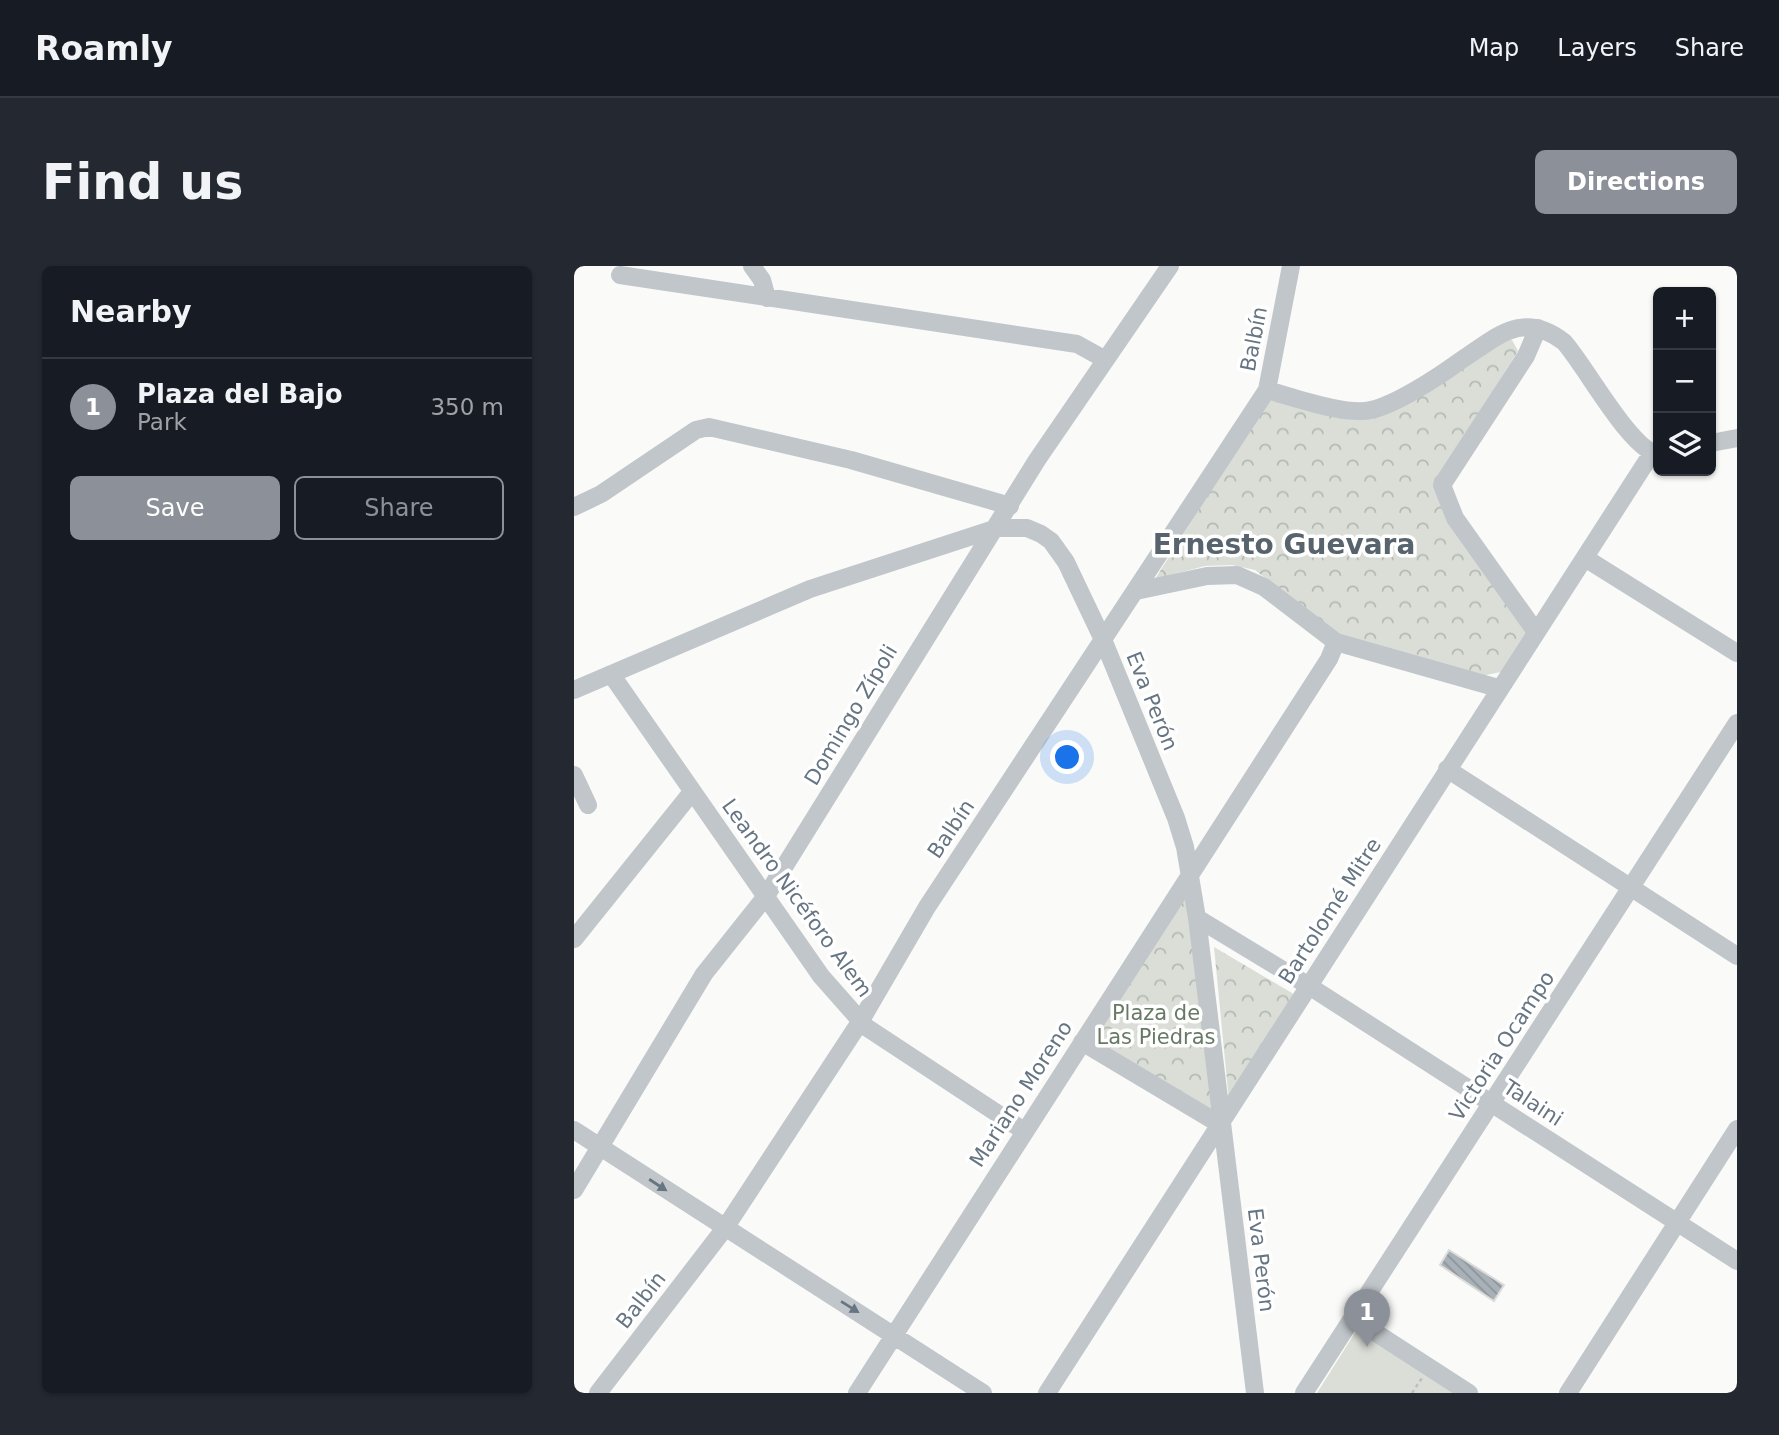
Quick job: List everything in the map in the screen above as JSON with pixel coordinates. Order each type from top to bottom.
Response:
[{"type":"street","name":"Domingo Zípoli","points":[[574,1190],[704,974],[765,896],[922,643],[1104,359],[1170,266]]},
{"type":"street","name":"Balbín","points":[[598,1393],[725,1228],[860,1022],[927,907],[1104,642],[1266,390],[1291,266]]},
{"type":"street","points":[[758,268],[767,298]]},
{"type":"street","points":[[620,275],[1077,344],[1104,359]]},
{"type":"street","points":[[1266,390],[1352,410],[1372,410],[1462,361],[1491,338],[1521,327],[1538,328],[1552,333],[1573,352],[1635,439],[1653,452]]},
{"type":"street","points":[[1536,632],[1455,518],[1442,485],[1526,356],[1538,328]]},
{"type":"street","points":[[574,508],[601,494],[696,430],[709,427],[851,460],[1010,506]]},
{"type":"street","points":[[1716,442],[1737,438]]},
{"type":"street","name":"Bartolomé Mitre","points":[[1047,1393],[1221,1125],[1498,688],[1653,456]]},
{"type":"street","name":"Eva Perón","points":[[574,690],[810,589],[997,528],[1027,528],[1051,541],[1066,562],[1104,642],[1176,818],[1190,872],[1255,1393]]},
{"type":"street","points":[[1585,558],[1737,653]]},
{"type":"street","points":[[1136,591],[1207,576],[1237,575],[1264,587],[1336,642],[1498,688]]},
{"type":"street","name":"Mariano Moreno","points":[[856,1393],[1329,659],[1336,642]]},
{"type":"street","name":"Leandro Nicéforo Alem","points":[[611,674],[821,976],[860,1022],[1024,1131]]},
{"type":"street","name":"Victoria Ocampo","points":[[1304,1393],[1737,723]]},
{"type":"street","points":[[1447,769],[1737,956]]},
{"type":"street","points":[[574,775],[588,804]]},
{"type":"street","points":[[574,939],[692,792]]},
{"type":"street","name":"Talaini","points":[[1197,918],[1309,986],[1737,1261]]},
{"type":"street","points":[[1082,1042],[1221,1125]]},
{"type":"street","points":[[1568,1393],[1737,1129]]},
{"type":"street","points":[[574,1130],[983,1393]]},
{"type":"street","points":[[1353,1318],[1469,1393]]},
{"type":"path","points":[[1412,1393],[1425,1373]]},
{"type":"green space","points":[[1503,338],[1512,340],[1518,351],[1438,478],[1527,634],[1501,672],[1481,676],[1333,632],[1255,570],[1232,565],[1205,566],[1155,579],[1268,400],[1366,414]]},
{"type":"green space","name":"Plaza de Las Piedras","points":[[1190,872],[1221,1125],[1082,1042]]},
{"type":"green space","points":[[1214,947],[1297,996],[1229,1101]]},
{"type":"green space","points":[[1358,1328],[1460,1393],[1317,1393]]},
{"type":"building","points":[[1449,1250],[1504,1285],[1494,1301],[1440,1265]]},
{"type":"place","name":"Plaza del Bajo","points":[[1367,1347]]},
{"type":"district","name":"Ernesto Guevara","points":[[1284,544]]}]
